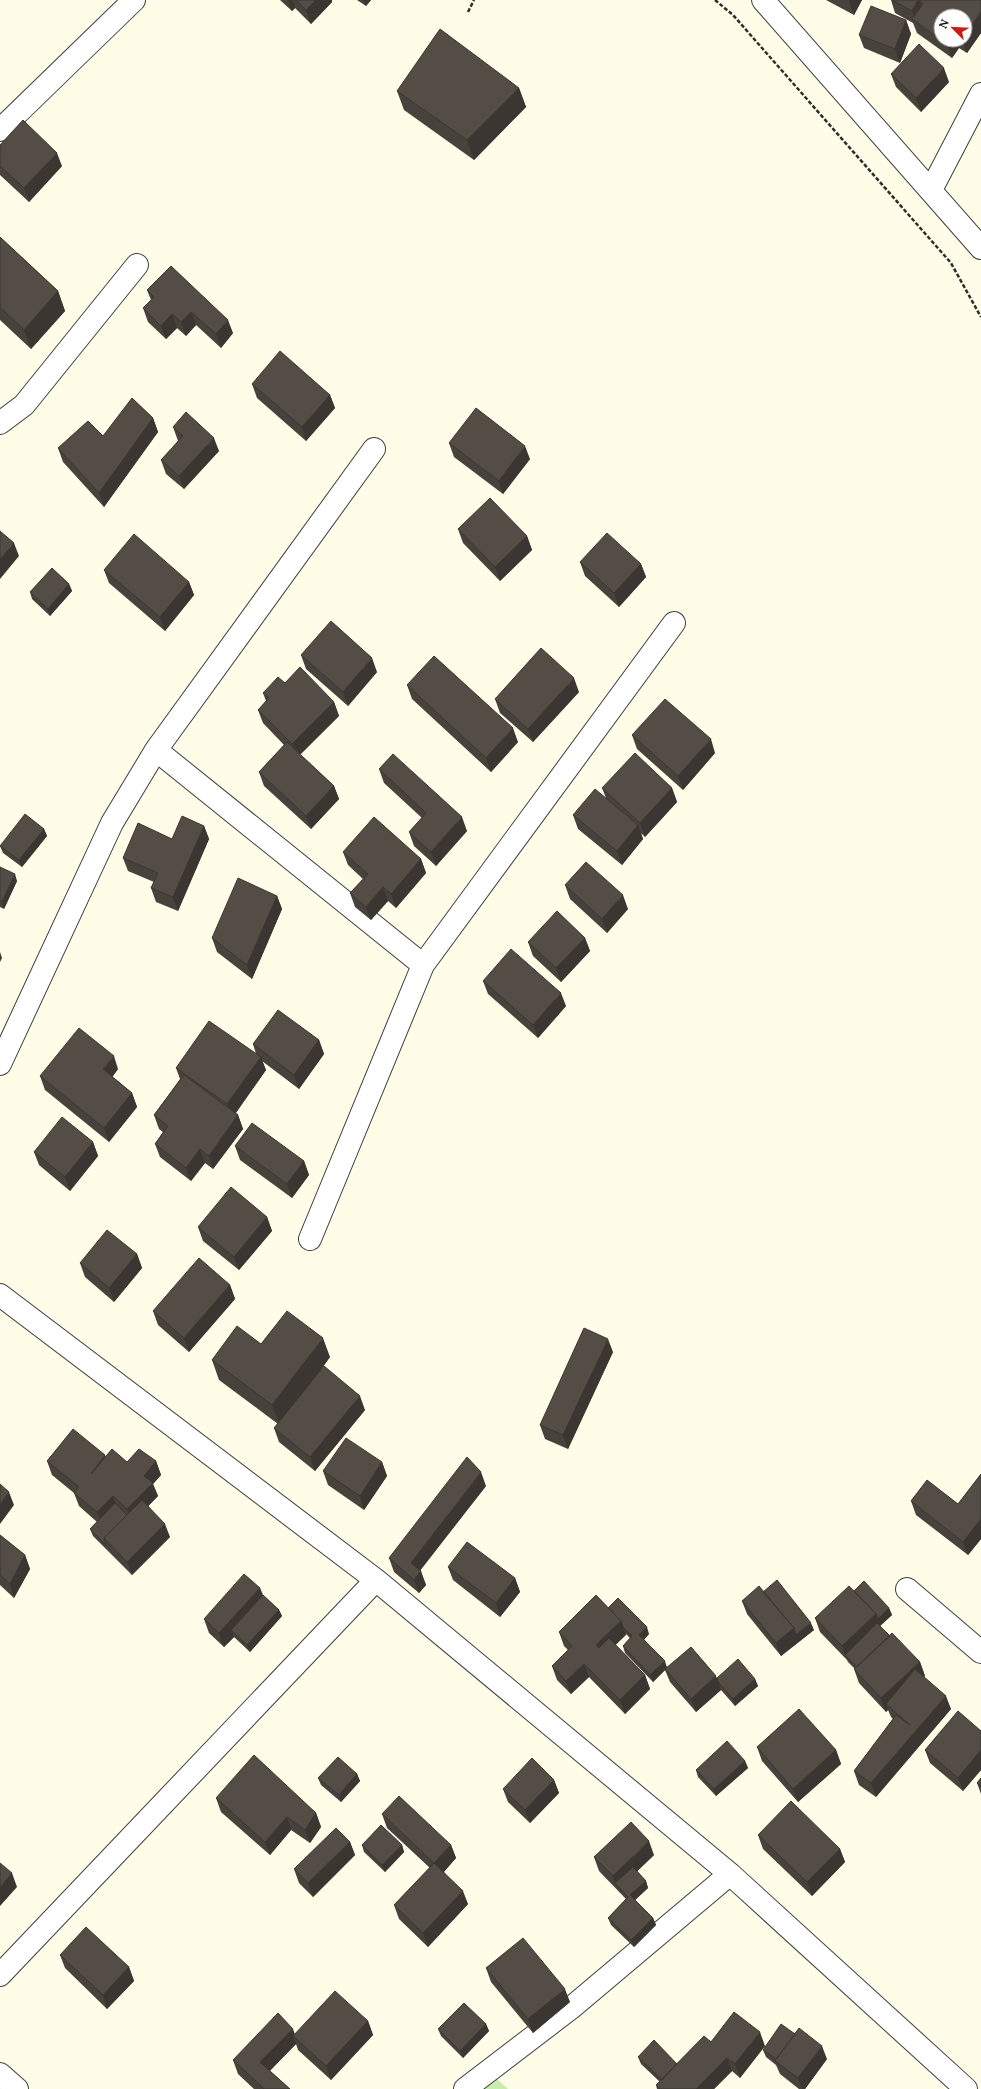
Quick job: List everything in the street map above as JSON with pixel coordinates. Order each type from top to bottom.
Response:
[{"type":"street","points":[[0,130],[134,0]]},
{"type":"street","points":[[763,0],[981,248]]},
{"type":"street","points":[[931,190],[981,94]]},
{"type":"street","points":[[0,423],[24,405],[137,264]]},
{"type":"street","points":[[0,1064],[112,823],[156,750],[374,449]]},
{"type":"street","points":[[310,1239],[423,965],[674,623]]},
{"type":"street","points":[[156,750],[423,965]]},
{"type":"street","points":[[0,1295],[376,1580],[730,1874],[966,2089]]},
{"type":"street","points":[[0,1975],[376,1580]]},
{"type":"street","points":[[907,1589],[981,1652]]},
{"type":"street","points":[[465,2089],[571,2008],[730,1874]]},
{"type":"street","points":[[0,2074],[17,2089]]},
{"type":"path","points":[[468,12],[474,0]]},
{"type":"path","points":[[715,0],[733,15],[951,263],[981,317]]},
{"type":"green space","points":[[494,2076],[508,2089],[479,2089]]},
{"type":"building","points":[[296,0],[316,0],[306,10]]},
{"type":"building","points":[[892,0],[918,0],[912,11]]},
{"type":"building","points":[[921,0],[981,0],[981,12],[973,24],[973,8],[933,8],[933,34],[912,19],[923,4],[920,2]]},
{"type":"building","points":[[871,6],[906,20],[895,49],[859,35]]},
{"type":"building","points":[[440,29],[519,88],[467,140],[397,91]]},
{"type":"building","points":[[919,44],[944,68],[916,98],[891,74]]},
{"type":"building","points":[[23,120],[57,153],[24,188],[0,166],[0,145]]},
{"type":"building","points":[[0,237],[58,291],[24,330],[0,307]]},
{"type":"building","points":[[171,266],[228,320],[216,334],[191,312],[181,322],[172,314],[161,326],[143,308],[154,297],[147,290]]},
{"type":"building","points":[[280,351],[330,395],[302,427],[252,384]]},
{"type":"building","points":[[132,398],[153,418],[99,493],[58,448],[88,421],[103,436]]},
{"type":"building","points":[[476,408],[525,446],[499,481],[449,443]]},
{"type":"building","points":[[186,412],[214,438],[179,476],[161,460],[183,436],[173,427]]},
{"type":"building","points":[[490,498],[527,536],[495,567],[458,529]]},
{"type":"building","points":[[0,531],[14,543],[0,559]]},
{"type":"building","points":[[607,533],[641,564],[614,593],[580,562]]},
{"type":"building","points":[[134,534],[189,582],[160,617],[104,570]]},
{"type":"building","points":[[52,568],[69,584],[48,609],[30,592]]},
{"type":"building","points":[[331,621],[372,658],[343,692],[301,655]]},
{"type":"building","points":[[541,648],[574,678],[528,729],[495,699]]},
{"type":"building","points":[[434,656],[513,728],[486,758],[407,685]]},
{"type":"building","points":[[300,667],[334,702],[292,744],[258,710],[269,698],[263,693],[278,677],[285,683]]},
{"type":"building","points":[[665,699],[711,739],[678,776],[632,735]]},
{"type":"building","points":[[287,742],[334,786],[306,816],[259,772]]},
{"type":"building","points":[[635,753],[672,788],[640,823],[602,788]]},
{"type":"building","points":[[393,754],[462,817],[431,852],[409,832],[426,813],[379,769]]},
{"type":"building","points":[[595,789],[638,825],[617,851],[573,815]]},
{"type":"building","points":[[25,814],[44,829],[19,860],[0,846]]},
{"type":"building","points":[[182,816],[204,826],[173,897],[151,888],[158,873],[123,858],[138,823],[172,839]]},
{"type":"building","points":[[374,817],[421,859],[391,894],[383,887],[366,907],[350,893],[368,874],[343,852]]},
{"type":"building","points":[[586,862],[623,895],[602,919],[565,885]]},
{"type":"building","points":[[0,867],[15,874],[2,902],[0,901]]},
{"type":"building","points":[[238,878],[277,896],[247,965],[212,938]]},
{"type":"building","points":[[557,911],[585,938],[556,968],[528,942]]},
{"type":"building","points":[[511,949],[561,993],[533,1025],[483,981]]},
{"type":"building","points":[[278,1010],[319,1040],[294,1075],[253,1044]]},
{"type":"building","points":[[209,1021],[261,1057],[227,1104],[176,1068]]},
{"type":"building","points":[[79,1028],[114,1056],[103,1069],[132,1093],[104,1128],[40,1076]]},
{"type":"building","points":[[184,1075],[238,1115],[209,1156],[200,1149],[186,1168],[155,1144],[168,1126],[154,1115]]},
{"type":"building","points":[[62,1117],[93,1142],[65,1177],[34,1152]]},
{"type":"building","points":[[252,1123],[304,1161],[287,1184],[235,1146]]},
{"type":"building","points":[[231,1187],[267,1217],[234,1257],[198,1227]]},
{"type":"building","points":[[107,1230],[137,1254],[109,1288],[80,1263]]},
{"type":"building","points":[[199,1258],[230,1285],[184,1338],[153,1311]]},
{"type":"building","points":[[287,1311],[323,1338],[272,1405],[212,1360],[237,1326],[261,1344]]},
{"type":"building","points":[[584,1328],[608,1339],[563,1435],[540,1425]]},
{"type":"building","points":[[324,1366],[360,1396],[310,1457],[274,1428]]},
{"type":"building","points":[[73,1429],[105,1455],[91,1474],[112,1449],[127,1462],[139,1449],[156,1461],[144,1476],[153,1483],[127,1509],[113,1496],[97,1512],[74,1493],[79,1487],[47,1461]]},
{"type":"building","points":[[346,1438],[382,1462],[360,1496],[323,1471]]},
{"type":"building","points":[[467,1457],[481,1472],[411,1563],[421,1571],[414,1580],[389,1558]]},
{"type":"building","points":[[981,1474],[981,1519],[963,1542],[911,1501],[927,1480],[958,1504]]},
{"type":"building","points":[[0,1484],[9,1492],[0,1504]]},
{"type":"building","points":[[142,1500],[165,1524],[127,1562],[104,1538]]},
{"type":"building","points":[[115,1503],[127,1515],[104,1538],[106,1545],[90,1529]]},
{"type":"building","points":[[0,1535],[25,1555],[10,1584],[0,1575]]},
{"type":"building","points":[[467,1542],[515,1578],[496,1603],[448,1567]]},
{"type":"building","points":[[244,1574],[260,1588],[219,1633],[204,1619]]},
{"type":"building","points":[[777,1580],[811,1623],[796,1635],[794,1628],[763,1592]]},
{"type":"building","points":[[864,1581],[889,1608],[878,1619],[876,1614],[854,1591]]},
{"type":"building","points":[[759,1586],[794,1628],[776,1643],[742,1601]]},
{"type":"building","points":[[849,1586],[876,1614],[842,1646],[815,1618]]},
{"type":"building","points":[[263,1595],[279,1610],[247,1645],[231,1630]]},
{"type":"building","points":[[596,1595],[621,1621],[596,1645],[599,1648],[609,1638],[645,1675],[620,1700],[584,1664],[566,1681],[552,1666],[572,1646],[559,1632]]},
{"type":"building","points":[[618,1598],[647,1627],[639,1635],[665,1661],[650,1675],[623,1646],[632,1636],[623,1627],[621,1621],[608,1608]]},
{"type":"building","points":[[877,1623],[890,1636],[857,1667],[845,1655]]},
{"type":"building","points":[[892,1633],[920,1662],[881,1698],[854,1669]]},
{"type":"building","points":[[691,1647],[716,1676],[691,1699],[665,1669]]},
{"type":"building","points":[[738,1659],[755,1679],[733,1699],[719,1683],[717,1678]]},
{"type":"building","points":[[915,1669],[946,1696],[871,1783],[854,1771],[896,1715],[910,1725],[886,1704]]},
{"type":"building","points":[[799,1709],[836,1750],[793,1789],[757,1747]]},
{"type":"building","points":[[958,1711],[981,1731],[981,1750],[958,1778],[925,1750]]},
{"type":"building","points":[[727,1741],[745,1761],[714,1789],[696,1770]]},
{"type":"building","points":[[254,1755],[316,1813],[305,1830],[287,1817],[265,1842],[216,1798]]},
{"type":"building","points":[[338,1757],[357,1774],[339,1795],[318,1778]]},
{"type":"building","points":[[532,1758],[554,1780],[525,1810],[503,1789]]},
{"type":"building","points":[[981,1778],[981,1786],[977,1783]]},
{"type":"building","points":[[399,1796],[451,1845],[434,1863],[382,1814]]},
{"type":"building","points":[[791,1801],[840,1849],[807,1882],[758,1835]]},
{"type":"building","points":[[631,1822],[649,1841],[613,1876],[594,1857]]},
{"type":"building","points":[[381,1825],[402,1845],[382,1865],[362,1845]]},
{"type":"building","points":[[336,1828],[350,1842],[308,1883],[294,1869]]},
{"type":"building","points":[[0,1863],[12,1873],[0,1887]]},
{"type":"building","points":[[434,1863],[463,1891],[423,1933],[394,1905]]},
{"type":"building","points":[[633,1867],[646,1881],[630,1895],[653,1918],[631,1940],[608,1918],[628,1897],[615,1883]]},
{"type":"building","points":[[86,1927],[129,1967],[103,1995],[60,1955]]},
{"type":"building","points":[[523,1938],[565,1989],[528,2019],[486,1968]]},
{"type":"building","points":[[335,1991],[368,2021],[326,2066],[293,2036]]},
{"type":"building","points":[[464,2003],[486,2024],[460,2051],[438,2029]]},
{"type":"building","points":[[734,2012],[760,2032],[735,2064],[727,2058],[696,2089],[660,2089],[656,2085],[704,2036],[711,2042]]},
{"type":"building","points":[[278,2013],[293,2029],[260,2062],[290,2089],[264,2089],[233,2060]]},
{"type":"building","points":[[781,2024],[795,2034],[776,2059],[763,2050]]},
{"type":"building","points":[[799,2028],[822,2046],[798,2078],[775,2061]]},
{"type":"building","points":[[654,2040],[677,2064],[662,2080],[638,2057]]}]
